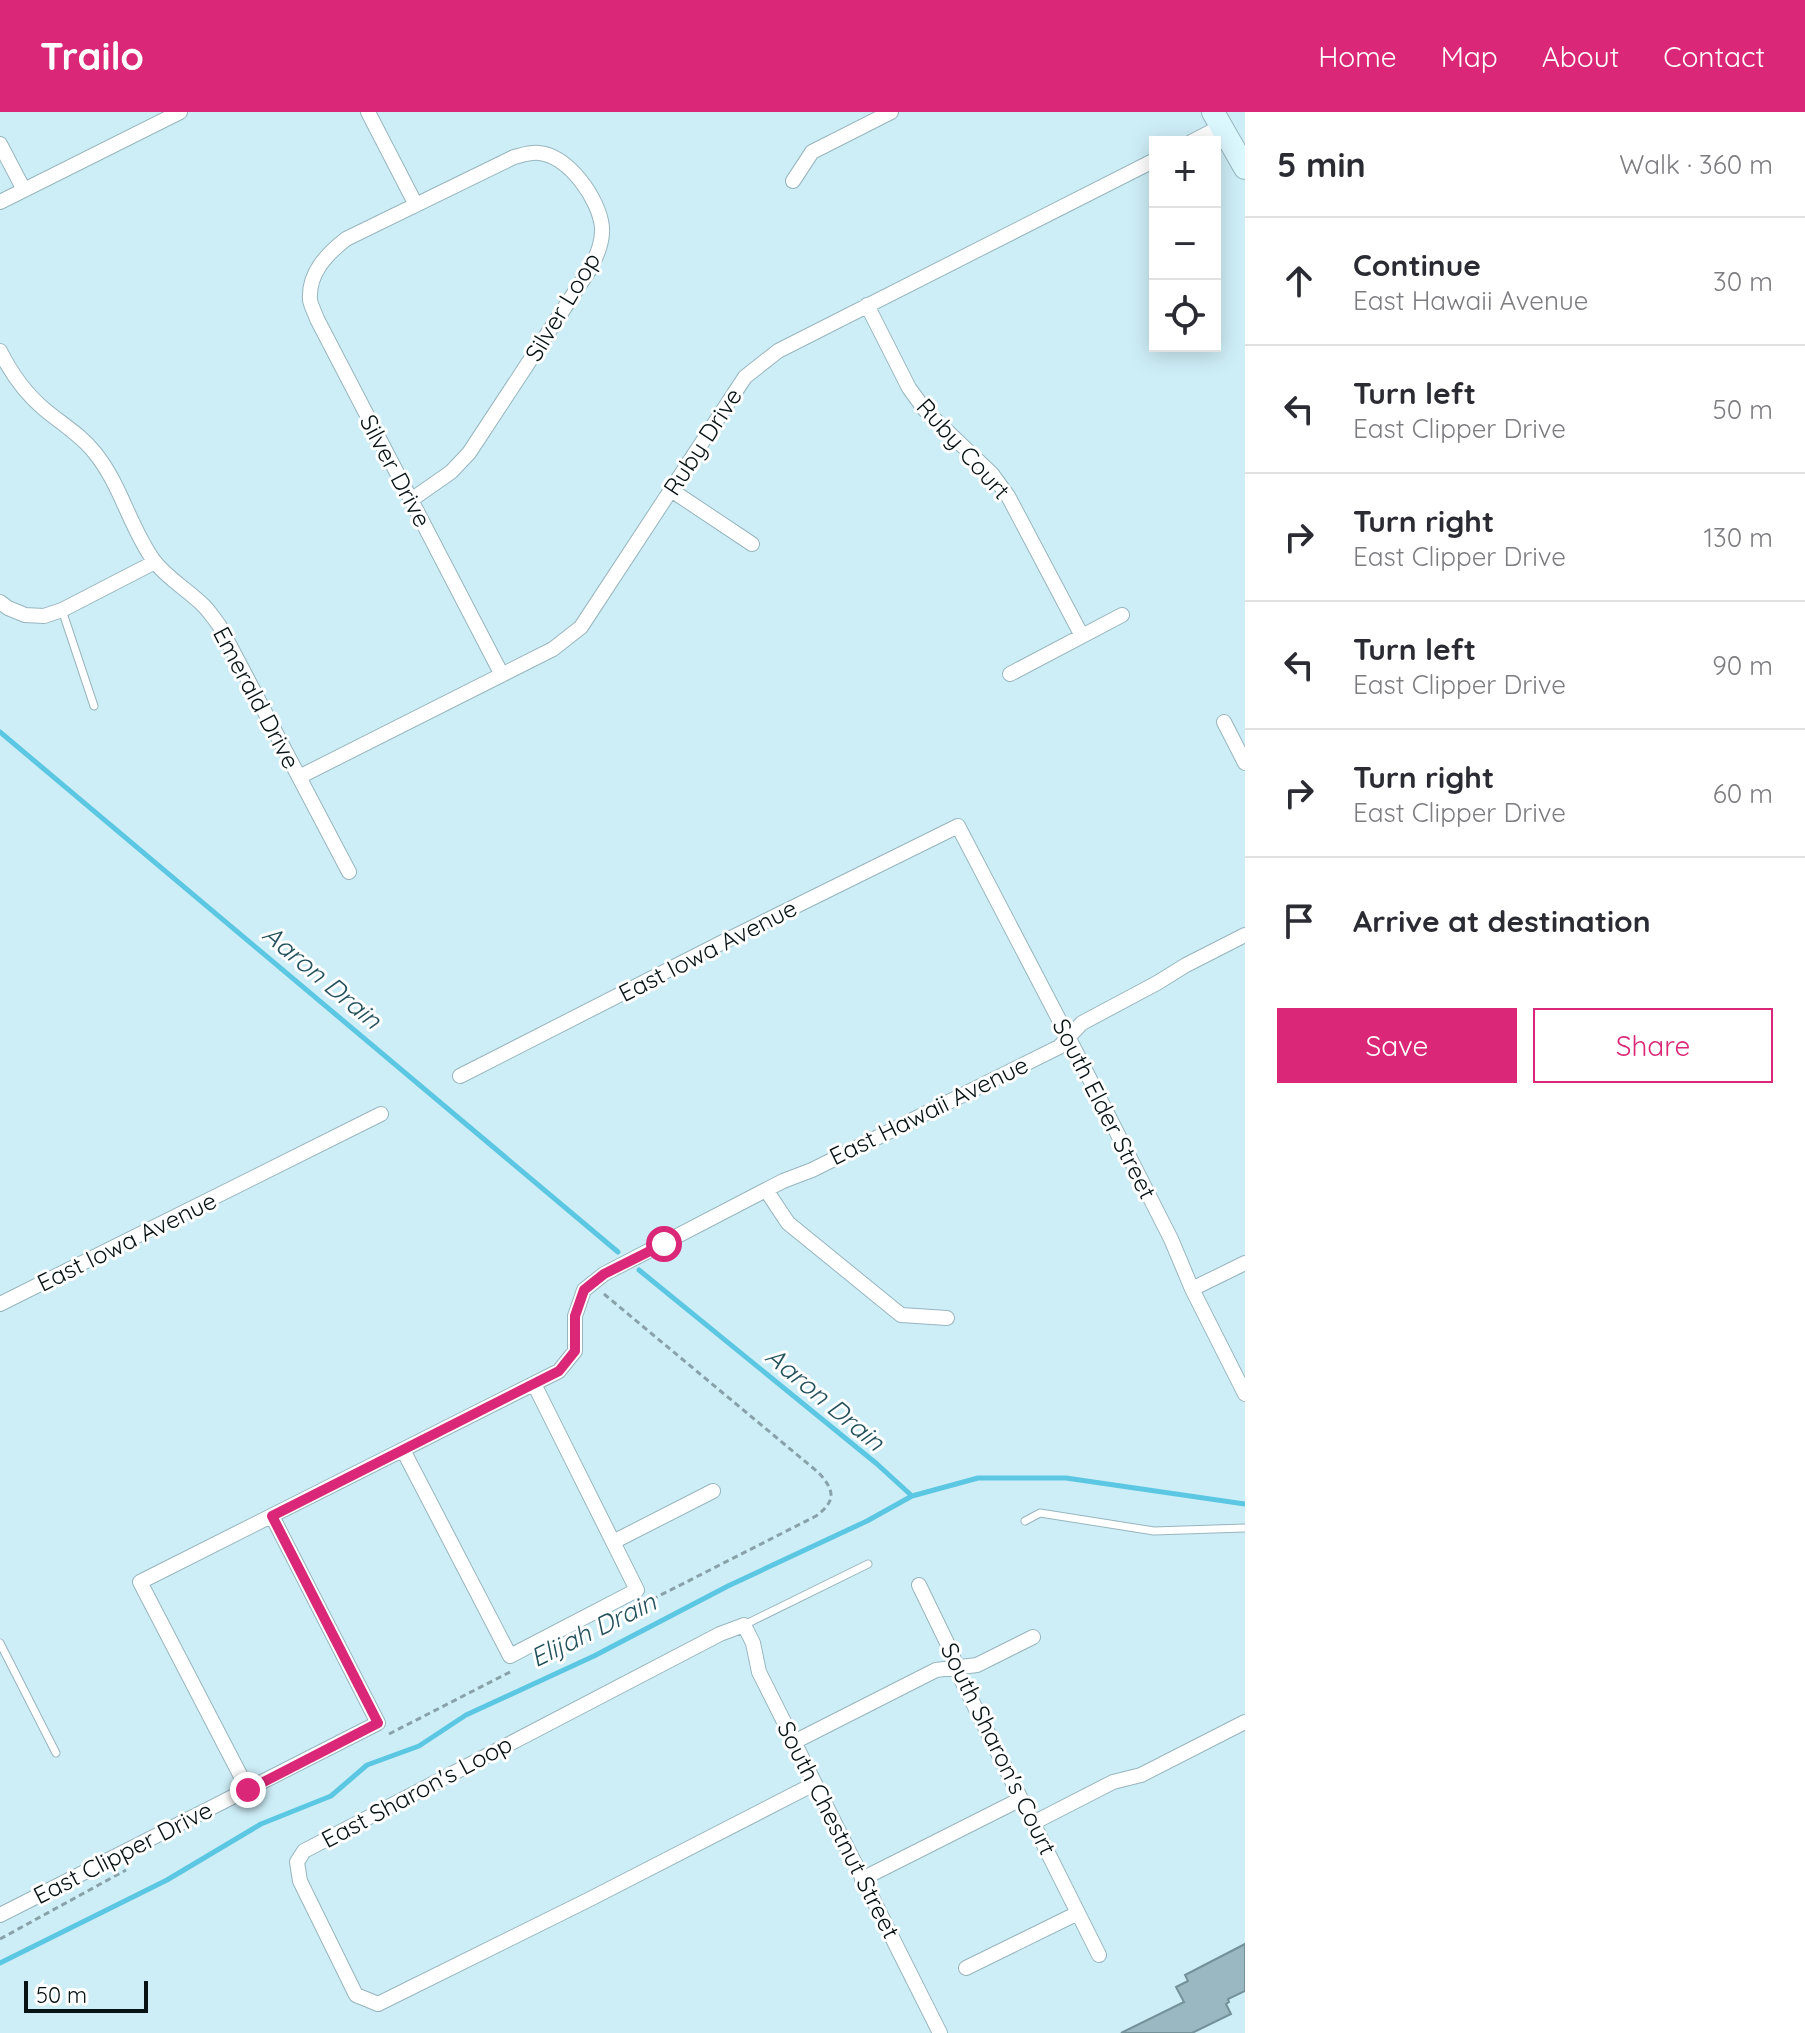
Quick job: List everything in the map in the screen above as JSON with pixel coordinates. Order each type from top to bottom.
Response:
[{"type":"street","points":[[0,202],[180,112]]},
{"type":"street","points":[[368,112],[416,205]]},
{"type":"street","points":[[793,181],[812,152],[891,112]]},
{"type":"street","points":[[1198,136],[1216,119],[1245,168]]},
{"type":"street","points":[[0,144],[24,190]]},
{"type":"street","name":"Silver Loop","points":[[320,263],[346,239],[514,157],[538,152],[558,158],[575,171],[596,207],[602,226],[600,248],[590,269],[469,453],[451,472],[411,500]]},
{"type":"street","name":"Ruby Drive","points":[[299,777],[553,649],[581,627],[745,377],[778,351],[1149,163]]},
{"type":"street","name":"Silver Drive","points":[[320,263],[312,281],[310,300],[317,319],[502,675]]},
{"type":"street","name":"Ruby Court","points":[[867,305],[909,388],[925,410],[992,474],[1008,496],[1082,636]]},
{"type":"street","name":"Emerald Drive","points":[[0,351],[28,395],[79,435],[96,454],[155,562],[204,606],[219,625],[349,872]]},
{"type":"street","points":[[671,490],[752,544]]},
{"type":"street","points":[[0,602],[25,615],[44,616],[62,610],[155,562]]},
{"type":"street","points":[[1010,674],[1122,615]]},
{"type":"street","points":[[1224,722],[1245,763]]},
{"type":"street","name":"South Elder Street","points":[[958,826],[1171,1239],[1192,1289],[1245,1394]]},
{"type":"street","name":"East Iowa Avenue","points":[[460,1076],[958,826]]},
{"type":"street","name":"East Hawaii Avenue","points":[[534,1384],[559,1371],[575,1351],[575,1316],[584,1290],[604,1274],[766,1190],[1059,1047],[1082,1023],[1245,935]]},
{"type":"street","name":"East Iowa Avenue","points":[[0,1304],[381,1114]]},
{"type":"street","points":[[766,1190],[788,1223],[901,1315],[947,1318]]},
{"type":"street","points":[[1192,1289],[1245,1263]]},
{"type":"street","points":[[248,1790],[140,1582],[534,1384],[637,1590],[510,1656],[403,1450]]},
{"type":"street","points":[[613,1542],[713,1491]]},
{"type":"street","name":"East Clipper Drive","points":[[0,1915],[378,1723],[272,1516]]},
{"type":"street","name":"South Sharon's Court","points":[[919,1585],[962,1681],[1099,1955]]},
{"type":"street","name":"South Chestnut Street","points":[[744,1625],[753,1643],[759,1672],[940,2033]]},
{"type":"street","name":"East Sharon's Loop","points":[[744,1625],[720,1634],[304,1851],[297,1862],[300,1881],[356,1995],[378,2004],[814,1784]]},
{"type":"street","points":[[794,1742],[936,1670],[977,1665],[1033,1637]]},
{"type":"street","points":[[1033,1823],[1113,1782],[1141,1775],[1245,1722]]},
{"type":"street","points":[[862,1879],[1021,1799]]},
{"type":"street","points":[[966,1968],[1078,1913]]},
{"type":"lane","points":[[62,610],[94,706]]},
{"type":"lane","points":[[1025,1521],[1040,1513],[1154,1531],[1245,1528]]},
{"type":"lane","points":[[744,1625],[868,1564]]},
{"type":"lane","points":[[0,1643],[56,1753]]},
{"type":"lane","points":[[0,1665],[9,1660]]},
{"type":"building","points":[[1245,1944],[1245,1991],[1228,1999],[1226,2004],[1231,2014],[1192,2033],[1121,2033],[1184,2002],[1176,1987],[1188,1981],[1185,1975]]},
{"type":"waterway","name":"Aaron Drain","points":[[0,732],[618,1252]]},
{"type":"waterway","name":"Aaron Drain","points":[[639,1270],[912,1496]]},
{"type":"waterway","name":"Elijah Drain","points":[[0,1963],[167,1880],[261,1824],[331,1796],[367,1765],[419,1746],[466,1715],[594,1656],[912,1496],[978,1478],[1066,1478],[1245,1504]]},
{"type":"route","points":[[248,1790],[378,1723],[272,1516],[559,1371],[575,1351],[575,1316],[584,1290],[604,1274],[664,1244]]}]
